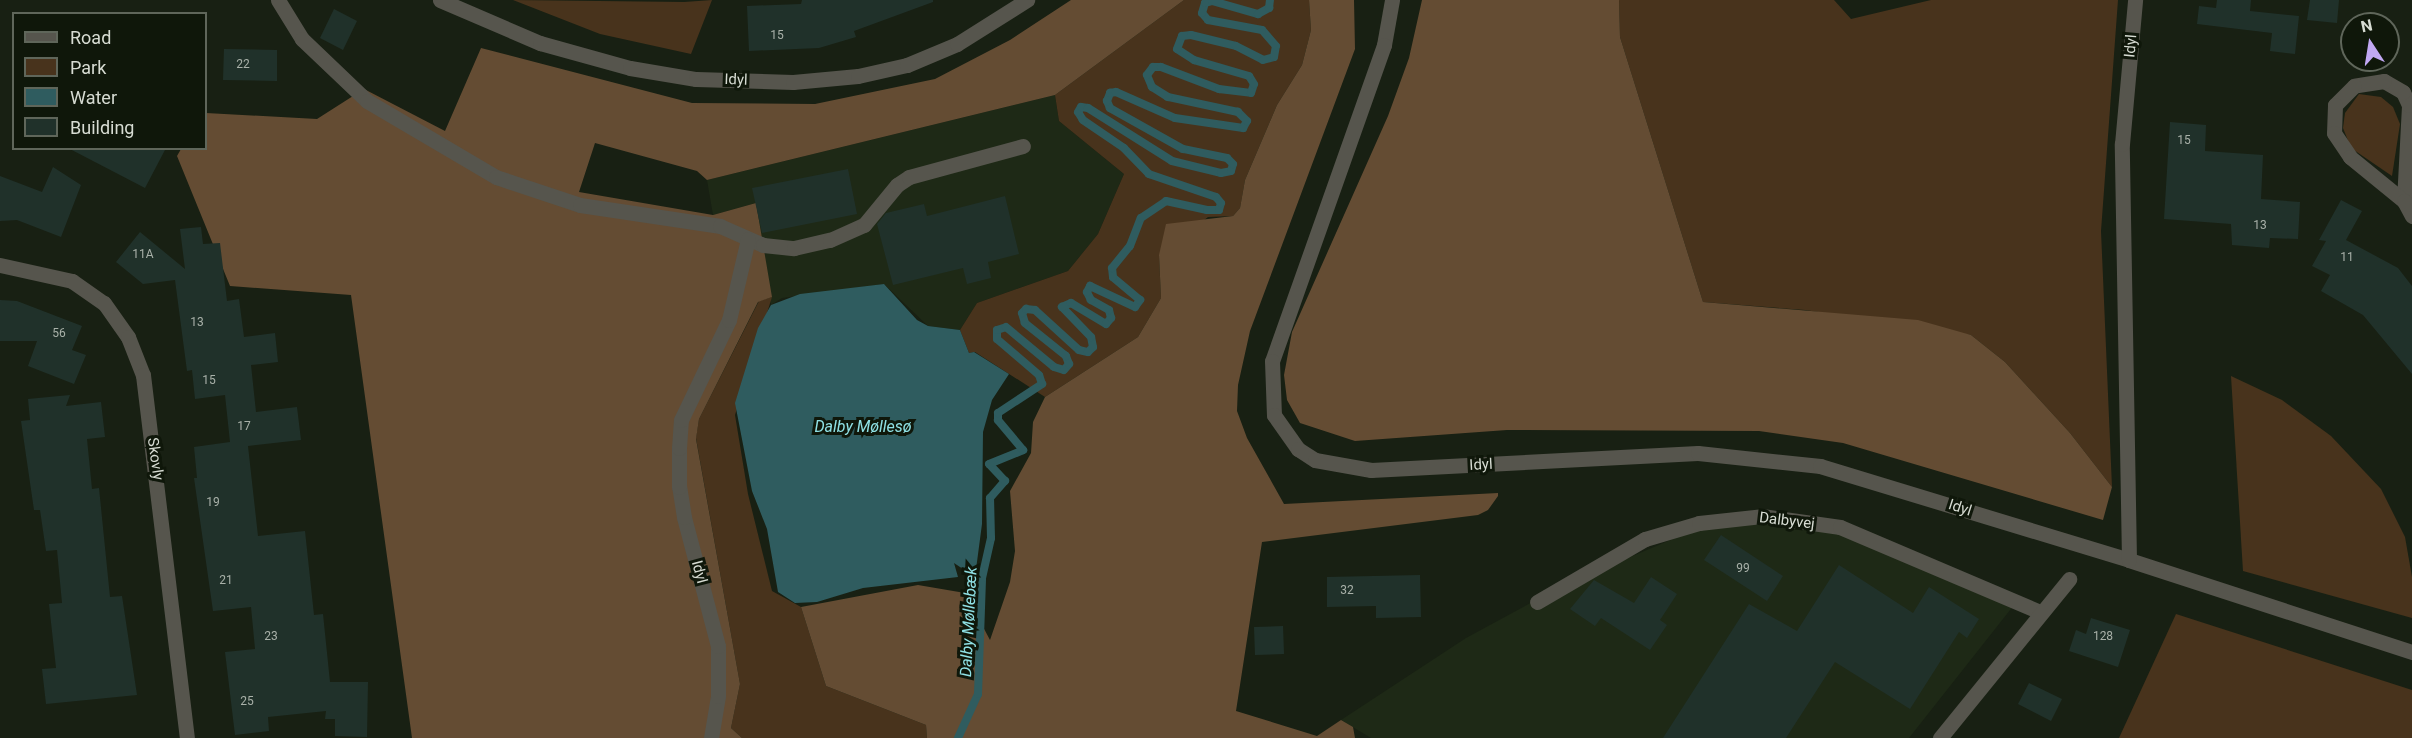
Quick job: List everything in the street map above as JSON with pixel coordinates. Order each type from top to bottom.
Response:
[{"type":"street","points":[[278,0],[302,39],[367,101],[496,177],[580,205],[720,226],[748,239],[794,248],[831,240],[864,225],[897,185],[909,177],[1023,146]]},
{"type":"street","name":"Idyl","points":[[440,0],[540,43],[630,68],[696,79],[793,82],[858,76],[907,65],[957,44],[1027,0]]},
{"type":"street","name":"Idyl","points":[[1392,0],[1384,45],[1272,361],[1274,415],[1298,449],[1315,460],[1371,470],[1698,453],[1820,466],[2129,560],[2412,652]]},
{"type":"street","name":"Idyl","points":[[2129,560],[2122,337],[2122,144],[2135,0]]},
{"type":"street","points":[[2404,201],[2409,105],[2403,92],[2384,81],[2354,86],[2335,105],[2334,133],[2350,157],[2404,201],[2412,216]]},
{"type":"street","name":"Idyl","points":[[711,738],[718,696],[718,646],[679,487],[680,429],[681,420],[729,320],[748,239]]},
{"type":"street","name":"Skovly","points":[[0,265],[72,281],[104,303],[132,347],[143,375],[156,465],[188,738]]},
{"type":"street","name":"Dalbyvej","points":[[1538,602],[1645,540],[1699,523],[1762,516],[1840,528],[2040,612]]},
{"type":"street","points":[[1940,738],[2069,579]]},
{"type":"shaded area","points":[[1071,0],[1184,0],[1055,95],[707,180],[697,171],[595,143],[579,192],[713,215],[756,203],[772,297],[758,302],[699,419],[696,439],[740,684],[731,728],[742,738],[412,738],[351,295],[230,286],[177,156],[180,150],[207,150],[207,113],[317,119],[364,89],[445,131],[481,48],[692,103],[815,104],[935,79],[1010,40]]},
{"type":"shaded area","points":[[1309,0],[1354,0],[1355,49],[1250,331],[1238,385],[1237,411],[1247,438],[1284,504],[1498,493],[1488,510],[1478,515],[1262,542],[1236,711],[1317,736],[1341,720],[1353,727],[1355,738],[927,738],[926,725],[826,686],[801,607],[918,585],[965,593],[990,640],[1010,582],[1015,551],[1010,491],[1031,453],[1033,422],[1045,397],[1138,337],[1161,298],[1159,255],[1166,224],[1233,216],[1240,208],[1245,180],[1277,105],[1302,65],[1311,30]]},
{"type":"shaded area","points":[[1422,0],[1619,0],[1620,37],[1703,302],[1918,320],[1971,335],[2005,362],[2070,433],[2112,487],[2103,520],[1843,443],[1759,431],[1507,430],[1355,441],[1300,423],[1287,400],[1284,375],[1292,332],[1388,116],[1409,58]]},
{"type":"shaded area","points":[[1055,95],[1059,121],[1124,174],[1098,234],[1068,271],[977,303],[960,330],[928,326],[884,284],[782,298],[771,305],[756,203],[713,215],[707,180]]},
{"type":"shaded area","points":[[1749,522],[1836,533],[2014,605],[1909,738],[1371,738],[1341,720],[1466,638],[1560,587],[1708,524]]},
{"type":"green space","points":[[513,0],[684,2],[712,0],[691,54],[600,34]]},
{"type":"green space","points":[[1184,0],[1309,0],[1311,30],[1302,65],[1277,105],[1245,180],[1240,208],[1233,216],[1208,217],[1159,256],[1161,298],[1138,337],[1045,397],[975,352],[969,353],[960,330],[977,303],[1068,271],[1098,234],[1124,174],[1059,121],[1055,95]]},
{"type":"green space","points":[[1619,0],[1834,0],[1851,19],[1931,0],[2118,0],[2101,231],[2112,487],[2070,433],[2005,362],[1971,335],[1805,310],[1703,302],[1620,37]]},
{"type":"green space","points":[[2359,94],[2381,97],[2393,107],[2400,124],[2392,176],[2351,148],[2343,128],[2345,113]]},
{"type":"green space","points":[[772,297],[735,415],[748,494],[772,591],[801,607],[826,686],[926,725],[927,738],[742,738],[731,728],[740,684],[696,438],[699,419],[759,301]]},
{"type":"green space","points":[[2231,376],[2282,400],[2331,436],[2381,489],[2405,537],[2412,577],[2412,618],[2243,571]]},
{"type":"green space","points":[[2176,614],[2412,690],[2412,738],[2119,738]]},
{"type":"water","name":"Dalby Møllesø","points":[[884,284],[917,320],[928,326],[960,330],[969,353],[974,352],[1009,374],[992,400],[983,432],[982,524],[975,577],[954,563],[958,577],[863,588],[817,602],[795,603],[778,592],[767,529],[752,491],[735,403],[758,328],[771,305],[800,294]]},
{"type":"building","points":[[802,0],[933,0],[933,2],[854,31],[856,37],[819,48],[749,51],[747,6],[801,4]]},
{"type":"building","points":[[2217,0],[2251,0],[2250,11],[2299,16],[2295,54],[2270,51],[2272,33],[2197,24],[2199,6],[2216,8]]},
{"type":"building","points":[[2310,0],[2339,0],[2337,23],[2307,20]]},
{"type":"building","points":[[334,9],[357,21],[343,50],[320,38]]},
{"type":"building","points":[[224,49],[277,50],[277,81],[223,80]]},
{"type":"building","points":[[2170,122],[2206,125],[2205,151],[2263,155],[2261,199],[2300,202],[2298,239],[2270,238],[2269,248],[2232,245],[2231,224],[2164,219]]},
{"type":"building","points":[[72,150],[165,150],[145,188]]},
{"type":"building","points":[[53,167],[81,185],[61,237],[17,220],[0,221],[0,176],[42,192]]},
{"type":"building","points":[[848,169],[857,214],[762,233],[752,188]]},
{"type":"building","points":[[1005,196],[1019,254],[988,262],[991,278],[967,284],[963,268],[893,285],[877,224],[886,213],[924,204],[927,216]]},
{"type":"building","points":[[2341,200],[2362,211],[2346,240],[2398,268],[2412,286],[2412,374],[2363,315],[2321,291],[2330,275],[2312,266],[2326,241],[2319,240]]},
{"type":"building","points":[[201,227],[203,244],[220,243],[227,301],[239,299],[244,337],[275,333],[278,362],[251,365],[256,412],[297,407],[301,440],[248,446],[258,536],[305,531],[314,615],[323,614],[330,682],[368,682],[367,737],[335,736],[335,719],[325,719],[326,711],[268,717],[269,731],[235,735],[225,652],[255,649],[251,607],[213,611],[194,478],[197,478],[194,447],[230,442],[225,395],[195,399],[192,370],[187,371],[175,280],[143,284],[116,262],[140,232],[185,269],[180,229]]},
{"type":"building","points":[[0,300],[17,301],[82,326],[72,350],[86,355],[74,384],[28,366],[37,341],[0,341]]},
{"type":"building","points":[[70,395],[66,406],[101,402],[105,437],[87,439],[92,489],[99,488],[110,597],[122,596],[137,695],[46,704],[42,669],[56,668],[49,604],[62,603],[57,550],[46,551],[40,510],[34,510],[21,421],[30,420],[28,399]]},
{"type":"building","points":[[1721,535],[1783,576],[1767,601],[1704,560]]},
{"type":"building","points":[[1839,565],[1913,613],[1929,587],[1979,619],[1967,638],[1959,632],[1910,709],[1835,662],[1786,738],[1663,738],[1749,604],[1797,631]]},
{"type":"building","points":[[1420,575],[1421,617],[1376,618],[1376,606],[1327,607],[1327,577]]},
{"type":"building","points":[[1651,577],[1677,594],[1660,620],[1667,625],[1650,650],[1601,618],[1595,626],[1570,609],[1594,580],[1634,603]]},
{"type":"building","points":[[2091,618],[2130,630],[2118,667],[2069,651],[2076,630],[2086,634]]},
{"type":"building","points":[[1283,626],[1284,654],[1255,655],[1254,627]]},
{"type":"building","points":[[2029,683],[2062,699],[2051,721],[2018,704]]},
{"type":"waterway","name":"Dalby Møllebæk","points":[[958,738],[978,694],[982,578],[991,538],[990,498],[1005,481],[989,464],[1023,450],[998,420],[998,413],[1042,384],[1039,375],[997,339],[997,330],[1006,327],[1054,367],[1064,370],[1069,364],[1066,356],[1025,323],[1022,313],[1026,309],[1035,310],[1079,350],[1088,352],[1093,347],[1091,337],[1062,307],[1071,303],[1106,324],[1111,318],[1109,310],[1091,300],[1087,292],[1090,286],[1135,307],[1140,300],[1113,277],[1112,268],[1130,246],[1141,218],[1166,201],[1207,210],[1219,210],[1221,203],[1216,197],[1149,174],[1124,148],[1083,120],[1078,112],[1081,107],[1088,108],[1172,161],[1221,173],[1231,171],[1233,164],[1227,158],[1183,149],[1110,108],[1107,101],[1110,93],[1116,92],[1175,118],[1243,128],[1247,121],[1238,112],[1168,97],[1152,87],[1147,75],[1153,67],[1161,67],[1219,89],[1251,93],[1254,84],[1249,76],[1194,60],[1177,49],[1182,36],[1191,35],[1236,46],[1263,60],[1274,57],[1276,46],[1262,30],[1208,20],[1202,13],[1205,3],[1212,1],[1258,14],[1269,8],[1270,0]]}]
